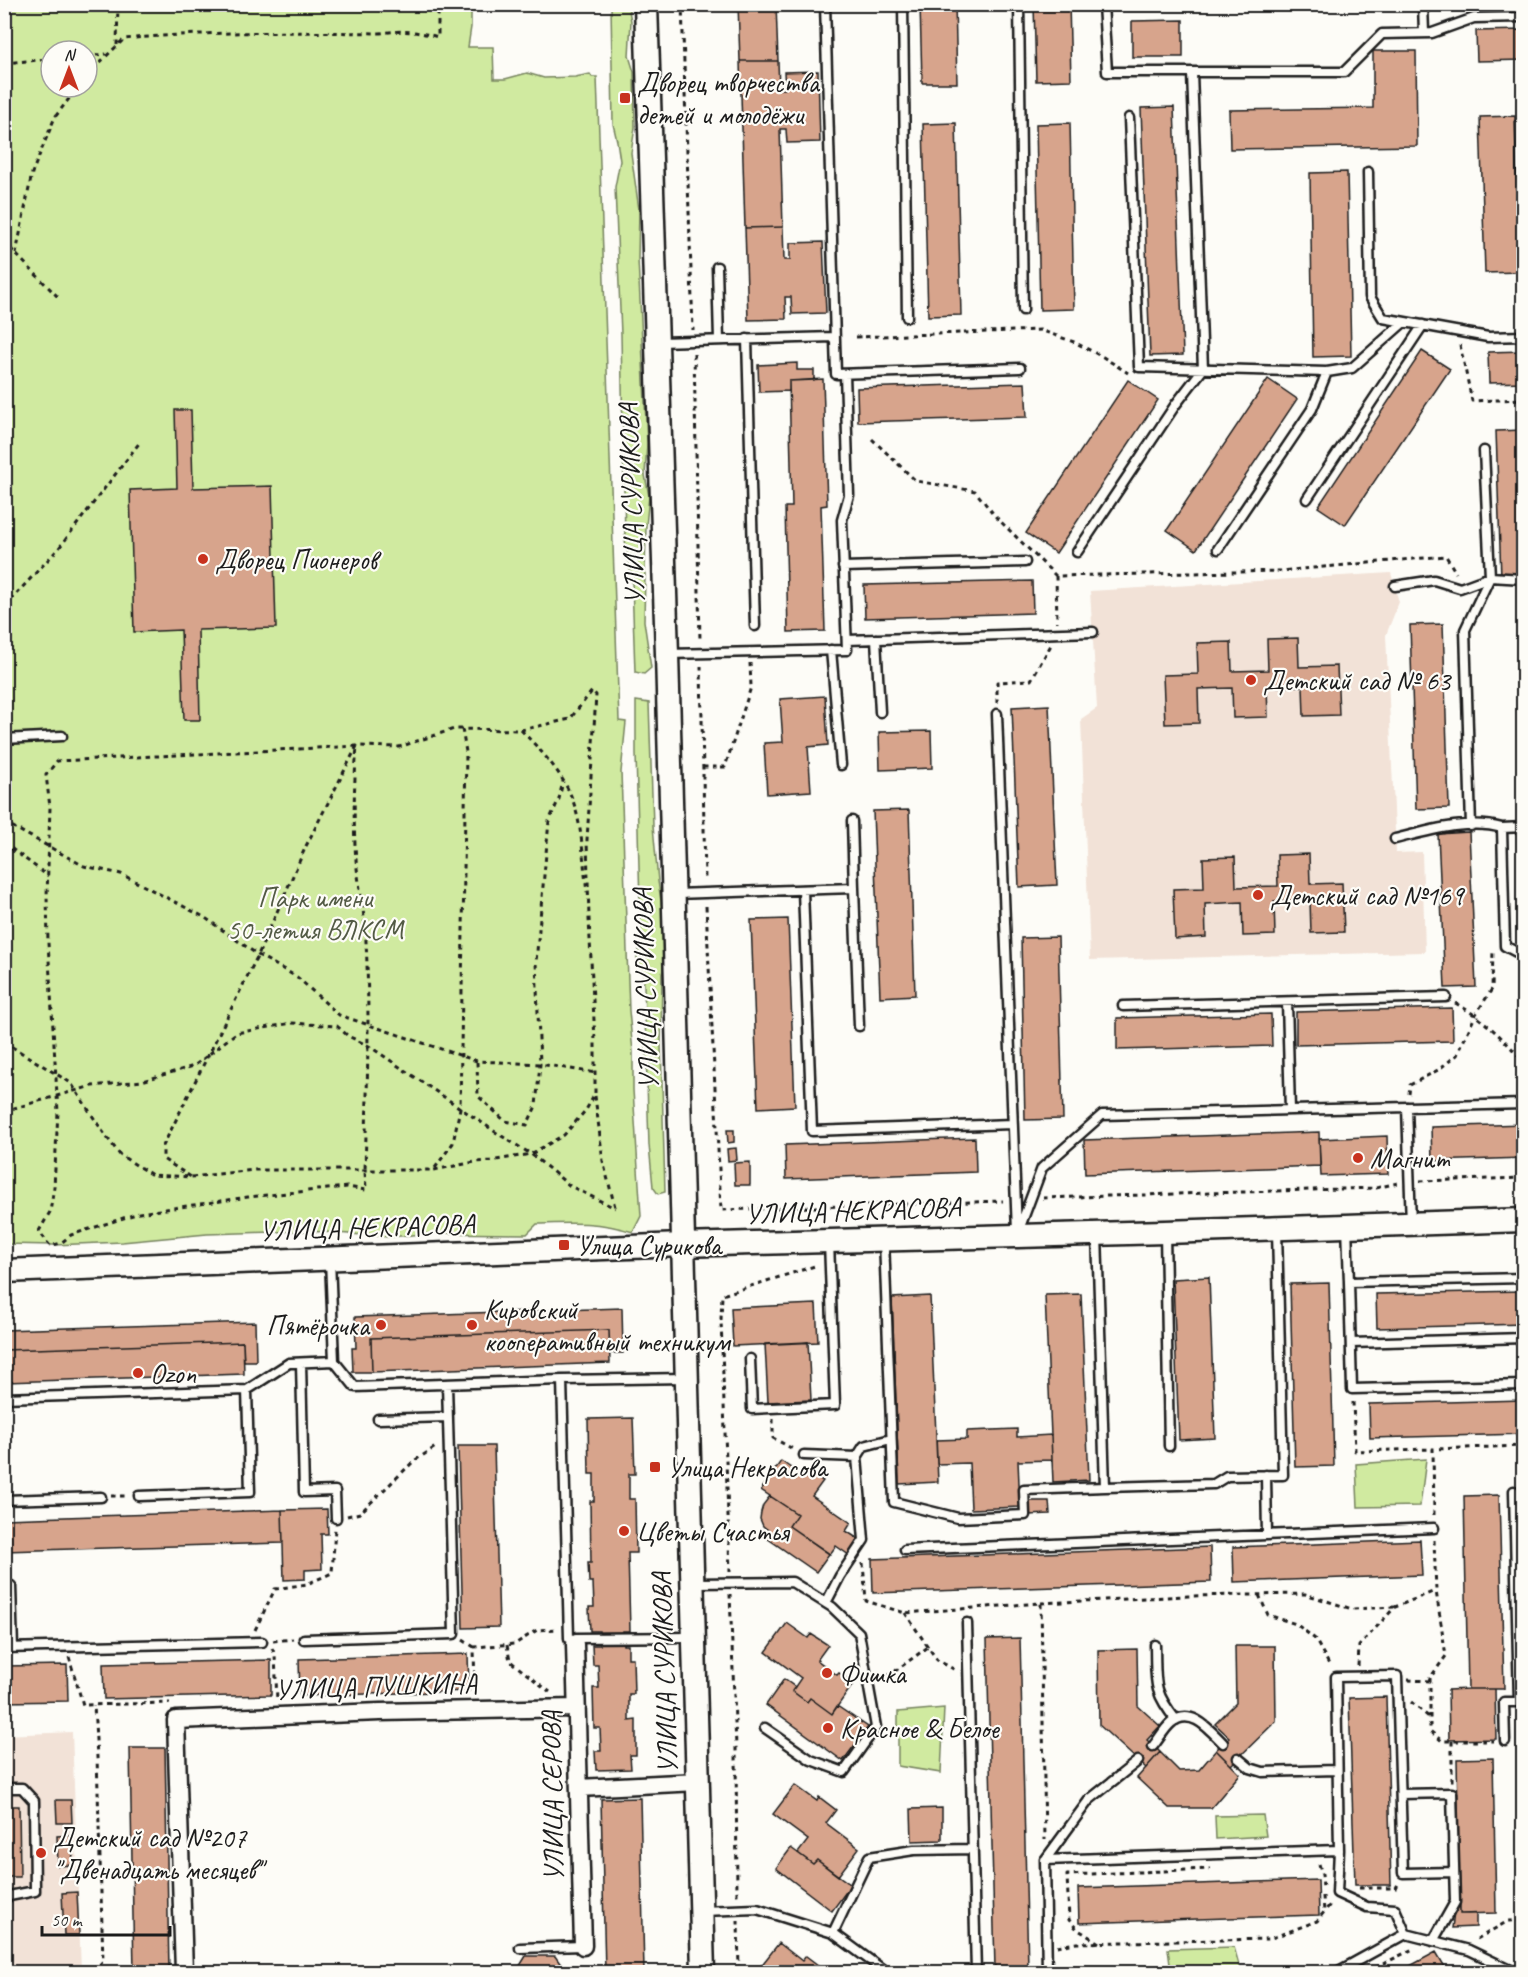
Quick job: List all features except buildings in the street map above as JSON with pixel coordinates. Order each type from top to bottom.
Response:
[{"type":"street","name":"УЛИЦА СУРИКОВА","points":[[646,4],[667,654],[703,1972]]},
{"type":"street","name":"УЛИЦА НЕКРАСОВА","points":[[4,1271],[682,1245],[1524,1220]]},
{"type":"street","name":"УЛИЦА СЕРОВА","points":[[572,1637],[577,1708],[583,1946]]},
{"type":"street","name":"УЛИЦА ПУШКИНА","points":[[184,1972],[176,1720],[380,1712],[577,1708]]},
{"type":"street","points":[[579,1788],[698,1782]]},
{"type":"lane","points":[[825,4],[836,374],[1020,368]]},
{"type":"lane","points":[[903,4],[907,317]]},
{"type":"lane","points":[[1020,4],[1023,310]]},
{"type":"lane","points":[[1104,4],[1107,72],[1344,72],[1382,34],[1432,33],[1474,18],[1524,17]]},
{"type":"lane","points":[[1423,4],[1424,33]]},
{"type":"lane","points":[[1077,552],[1176,404],[1203,369],[1192,73]]},
{"type":"lane","points":[[1129,118],[1139,367],[1327,372],[1352,368],[1404,322]]},
{"type":"lane","points":[[1368,172],[1370,297],[1383,318],[1488,337],[1524,336]]},
{"type":"lane","points":[[717,267],[719,340]]},
{"type":"lane","points":[[1306,499],[1423,325]]},
{"type":"lane","points":[[656,342],[834,336]]},
{"type":"lane","points":[[747,339],[755,626]]},
{"type":"lane","points":[[1218,549],[1312,409],[1327,372]]},
{"type":"lane","points":[[667,654],[847,650],[842,520],[849,495],[845,374]]},
{"type":"lane","points":[[1471,826],[1465,630],[1490,577],[1484,451]]},
{"type":"lane","points":[[843,567],[1025,562]]},
{"type":"lane","points":[[1395,586],[1434,580],[1460,588],[1490,577],[1524,579]]},
{"type":"lane","points":[[847,640],[1093,632]]},
{"type":"lane","points":[[876,639],[880,712]]},
{"type":"lane","points":[[831,650],[840,765]]},
{"type":"lane","points":[[998,714],[1017,1235]]},
{"type":"lane","points":[[4,739],[63,736]]},
{"type":"lane","points":[[852,821],[859,1026]]},
{"type":"lane","points":[[1395,839],[1447,826],[1492,825],[1502,828],[1524,828]]},
{"type":"lane","points":[[1502,828],[1505,946],[1524,956]]},
{"type":"lane","points":[[672,894],[854,888]]},
{"type":"lane","points":[[803,890],[812,1131],[1012,1124]]},
{"type":"lane","points":[[1123,1006],[1446,997]]},
{"type":"lane","points":[[1287,1002],[1290,1110]]},
{"type":"lane","points":[[1017,1235],[1042,1168],[1102,1115],[1524,1104]]},
{"type":"lane","points":[[1407,1107],[1411,1224]]},
{"type":"lane","points":[[1347,1226],[1352,1389],[1524,1385]]},
{"type":"lane","points":[[884,1240],[894,1502],[958,1518],[1025,1515],[1024,1490],[1214,1484],[1227,1476],[1283,1475],[1277,1228]]},
{"type":"lane","points":[[1165,1232],[1169,1446]]},
{"type":"lane","points":[[1096,1234],[1105,1487]]},
{"type":"lane","points":[[750,1359],[752,1409],[835,1405],[829,1242]]},
{"type":"lane","points":[[330,1259],[334,1361],[355,1387],[686,1378]]},
{"type":"lane","points":[[1349,1282],[1524,1278]]},
{"type":"lane","points":[[1351,1343],[1524,1338]]},
{"type":"lane","points":[[4,1398],[247,1390],[289,1363],[334,1361]]},
{"type":"lane","points":[[301,1363],[304,1492],[335,1491],[336,1518]]},
{"type":"lane","points":[[562,1380],[572,1637],[693,1637]]},
{"type":"lane","points":[[304,1639],[454,1634],[447,1384]]},
{"type":"lane","points":[[139,1496],[250,1492],[247,1390]]},
{"type":"lane","points":[[378,1419],[448,1417]]},
{"type":"lane","points":[[826,1603],[840,1576],[864,1540],[857,1457],[864,1446],[891,1439]]},
{"type":"lane","points":[[804,1455],[857,1457]]},
{"type":"lane","points":[[1266,1475],[1267,1535]]},
{"type":"lane","points":[[1505,1741],[1504,1702],[1522,1702],[1514,1491]]},
{"type":"lane","points":[[4,1500],[101,1497]]},
{"type":"lane","points":[[905,1550],[1434,1528]]},
{"type":"lane","points":[[692,1583],[792,1582],[832,1607],[859,1633],[876,1727],[844,1772],[812,1760],[765,1728]]},
{"type":"lane","points":[[4,1587],[12,1586],[9,1648],[262,1642]]},
{"type":"lane","points":[[968,1623],[976,1972]]},
{"type":"lane","points":[[1155,1645],[1158,1693],[1176,1720]]},
{"type":"lane","points":[[1406,1934],[1395,1909],[1367,1907],[1337,1893],[1339,1850],[1336,1677],[1397,1676],[1403,1873],[1454,1872]]},
{"type":"lane","points":[[1153,1746],[1171,1723],[1181,1718],[1201,1721],[1223,1743]]},
{"type":"lane","points":[[1238,1758],[1250,1768],[1263,1772],[1336,1770]]},
{"type":"lane","points":[[1047,1972],[1045,1860],[1089,1800],[1138,1761]]},
{"type":"lane","points":[[4,1788],[22,1788],[34,1801],[35,1891],[4,1897]]},
{"type":"lane","points":[[1401,1794],[1452,1793],[1455,1902],[1433,1941]]},
{"type":"lane","points":[[833,1933],[869,1857],[914,1850],[973,1849]]},
{"type":"lane","points":[[1045,1860],[1339,1850]]},
{"type":"lane","points":[[701,1911],[757,1909],[833,1933],[886,1972]]},
{"type":"lane","points":[[1336,1972],[1406,1934],[1462,1948],[1515,1972]]},
{"type":"lane","points":[[520,1948],[583,1946]]},
{"type":"path","points":[[117,45],[118,4]]},
{"type":"path","points":[[99,62],[124,39],[171,35],[380,33],[401,30],[418,31],[438,37],[438,4]]},
{"type":"path","points":[[682,4],[693,341],[706,893],[721,1210],[1015,1201]]},
{"type":"path","points":[[99,55],[107,54]]},
{"type":"path","points":[[4,63],[39,60]]},
{"type":"path","points":[[16,254],[32,173],[55,117],[69,99]]},
{"type":"path","points":[[4,242],[59,298]]},
{"type":"path","points":[[856,337],[1040,330],[1074,342],[1128,374],[1139,367]]},
{"type":"path","points":[[1458,331],[1472,401],[1524,399]]},
{"type":"path","points":[[872,439],[916,480],[975,491],[996,517],[1032,550],[1056,576],[1058,633]]},
{"type":"path","points":[[4,607],[59,548],[140,442]]},
{"type":"path","points":[[1056,576],[1280,571],[1446,556],[1458,578]]},
{"type":"path","points":[[703,767],[724,767],[751,687],[749,652]]},
{"type":"path","points":[[998,714],[997,682],[1030,680],[1042,659]]},
{"type":"path","points":[[4,1111],[57,1096],[76,1090],[92,1086],[142,1081],[194,1066],[236,1033],[292,1023],[337,1026],[348,1036],[369,1046],[531,1154],[570,1186],[615,1208],[603,1161],[595,1094],[587,840],[596,696],[592,691],[570,719],[521,730],[454,729],[399,747],[357,746],[57,761],[46,775],[50,807],[48,943],[57,1096],[54,1187],[51,1212],[39,1231],[50,1246],[61,1243],[71,1235],[139,1213],[248,1197],[347,1187],[366,1190],[365,1171],[369,1046],[369,1026],[366,939],[356,861],[354,794],[357,746]]},
{"type":"path","points":[[434,1170],[453,1143],[460,1108],[466,752],[462,729]]},
{"type":"path","points":[[521,730],[545,754],[573,801],[578,822],[589,910]]},
{"type":"path","points":[[191,1177],[163,1159],[163,1146],[258,955],[306,846],[357,746]]},
{"type":"path","points":[[477,1061],[478,1096],[505,1121],[527,1125],[536,1106],[540,1064],[536,962],[549,821],[559,799],[563,781]]},
{"type":"path","points":[[4,822],[84,866],[121,874],[204,917],[258,955],[297,977],[339,1015],[477,1061],[540,1064],[596,1073]]},
{"type":"path","points":[[4,843],[48,876]]},
{"type":"path","points":[[1416,1082],[1438,1070],[1457,1055],[1476,1014],[1492,989],[1493,974]]},
{"type":"path","points":[[1446,997],[1476,1014],[1524,1062]]},
{"type":"path","points":[[4,1042],[71,1083],[120,1155],[152,1175],[191,1177],[255,1170],[434,1170],[531,1154],[564,1135],[586,1110],[595,1094]]},
{"type":"path","points":[[1030,1200],[1046,1197],[1376,1188],[1409,1181],[1524,1178]]},
{"type":"path","points":[[722,1295],[739,1972]]},
{"type":"path","points":[[1352,1389],[1355,1452],[1524,1446]]},
{"type":"path","points":[[773,1417],[773,1438],[804,1455]]},
{"type":"path","points":[[250,1642],[275,1589],[308,1584],[332,1573],[336,1518],[360,1513],[414,1461],[449,1439]]},
{"type":"path","points":[[1432,1449],[1436,1591],[1446,1656],[1430,1678],[1430,1731],[1442,1742],[1505,1741]]},
{"type":"path","points":[[101,1497],[139,1496]]},
{"type":"path","points":[[864,1540],[866,1601],[905,1613],[1041,1603],[1188,1596],[1305,1594],[1352,1609],[1395,1607],[1436,1591]]},
{"type":"path","points":[[1259,1595],[1268,1615],[1296,1624],[1315,1639],[1336,1677]]},
{"type":"path","points":[[1041,1603],[1045,1860]]},
{"type":"path","points":[[1357,1677],[1359,1646],[1395,1607]]},
{"type":"path","points":[[905,1613],[937,1660],[969,1677]]},
{"type":"path","points":[[468,1698],[476,1692],[474,1647],[515,1644],[537,1630],[572,1637]]},
{"type":"path","points":[[277,1702],[275,1655],[270,1641],[304,1639]]},
{"type":"path","points":[[507,1645],[510,1661],[556,1697],[556,1708]]},
{"type":"path","points":[[65,1647],[83,1705],[174,1703]]},
{"type":"path","points":[[869,1690],[928,1647]]},
{"type":"path","points":[[1397,1680],[1430,1681]]},
{"type":"path","points":[[1398,1690],[1430,1718]]},
{"type":"path","points":[[94,1705],[103,1961],[94,1972]]},
{"type":"path","points":[[1452,1742],[1452,1769]]},
{"type":"path","points":[[1308,1864],[1320,1864],[1324,1913]]},
{"type":"path","points":[[1099,1943],[1077,1929],[1069,1920],[1067,1875],[1216,1868]]},
{"type":"path","points":[[1337,1883],[1348,1888],[1396,1888],[1403,1873]]},
{"type":"path","points":[[1047,1948],[1077,1943],[1269,1939],[1317,1921],[1337,1893]]},
{"type":"path","points":[[1462,1948],[1508,1921],[1524,1920]]},
{"type":"path","points":[[1367,1972],[1408,1950],[1418,1948]]},
{"type":"shaded area","points":[[1391,573],[1399,602],[1386,635],[1396,853],[1422,852],[1425,952],[1090,960],[1081,719],[1097,708],[1090,591]]},
{"type":"shaded area","name":"Детский сад №207 \"Двенадцать месяцев\"","points":[[72,1732],[81,1971],[5,1972],[4,1735]]},
{"type":"green space","name":"Парк имени 50-летия ВЛКСМ","points":[[5,5],[471,5],[468,47],[493,47],[494,79],[505,79],[527,73],[544,78],[590,74],[592,77],[597,77],[619,721],[626,722],[621,772],[629,1011],[641,1216],[633,1232],[597,1224],[563,1223],[537,1224],[527,1234],[435,1233],[389,1237],[310,1231],[207,1234],[122,1242],[54,1245],[5,1244]]},
{"type":"green space","points":[[611,5],[628,5],[631,21],[629,56],[634,72],[635,127],[631,153],[639,210],[638,259],[647,443],[645,475],[649,496],[644,621],[651,668],[644,674],[635,672],[632,582],[625,540],[621,334],[615,187],[620,161],[613,124]]},
{"type":"green space","points":[[636,701],[649,703],[653,826],[667,941],[662,974],[661,1045],[665,1192],[658,1194],[653,1187],[649,1145],[643,973],[637,958],[641,942]]},
{"type":"green space","points":[[1426,1459],[1420,1506],[1358,1507],[1356,1464]]},
{"type":"green space","points":[[944,1708],[941,1773],[898,1766],[898,1712]]},
{"type":"green space","points":[[1263,1815],[1266,1836],[1216,1839],[1215,1816]]},
{"type":"green space","points":[[1234,1947],[1241,1972],[1171,1972],[1168,1949]]},
{"type":"place","name":"Дворец творчества детей и молодёжи","points":[[625,98]]},
{"type":"place","name":"Дворец Пионеров","points":[[203,559]]},
{"type":"place","name":"Детский сад № 63","points":[[1251,680]]},
{"type":"place","name":"Детский сад №169","points":[[1258,895]]},
{"type":"place","name":"Магнит","points":[[1358,1158]]},
{"type":"place","name":"Улица Сурикова","points":[[564,1245]]},
{"type":"place","name":"Пятёрочка","points":[[381,1325]]},
{"type":"place","name":"Кировский кооперативный техникум","points":[[472,1325]]},
{"type":"place","name":"Ozon","points":[[138,1373]]},
{"type":"place","name":"Улица Некрасова","points":[[655,1467]]},
{"type":"place","name":"Цветы Счастья","points":[[624,1531]]},
{"type":"place","name":"Фишка","points":[[827,1673]]},
{"type":"place","name":"Красное & Белое","points":[[828,1728]]},
{"type":"place","name":"Детский сад №207 \"Двенадцать месяцев\"","points":[[41,1853]]}]
